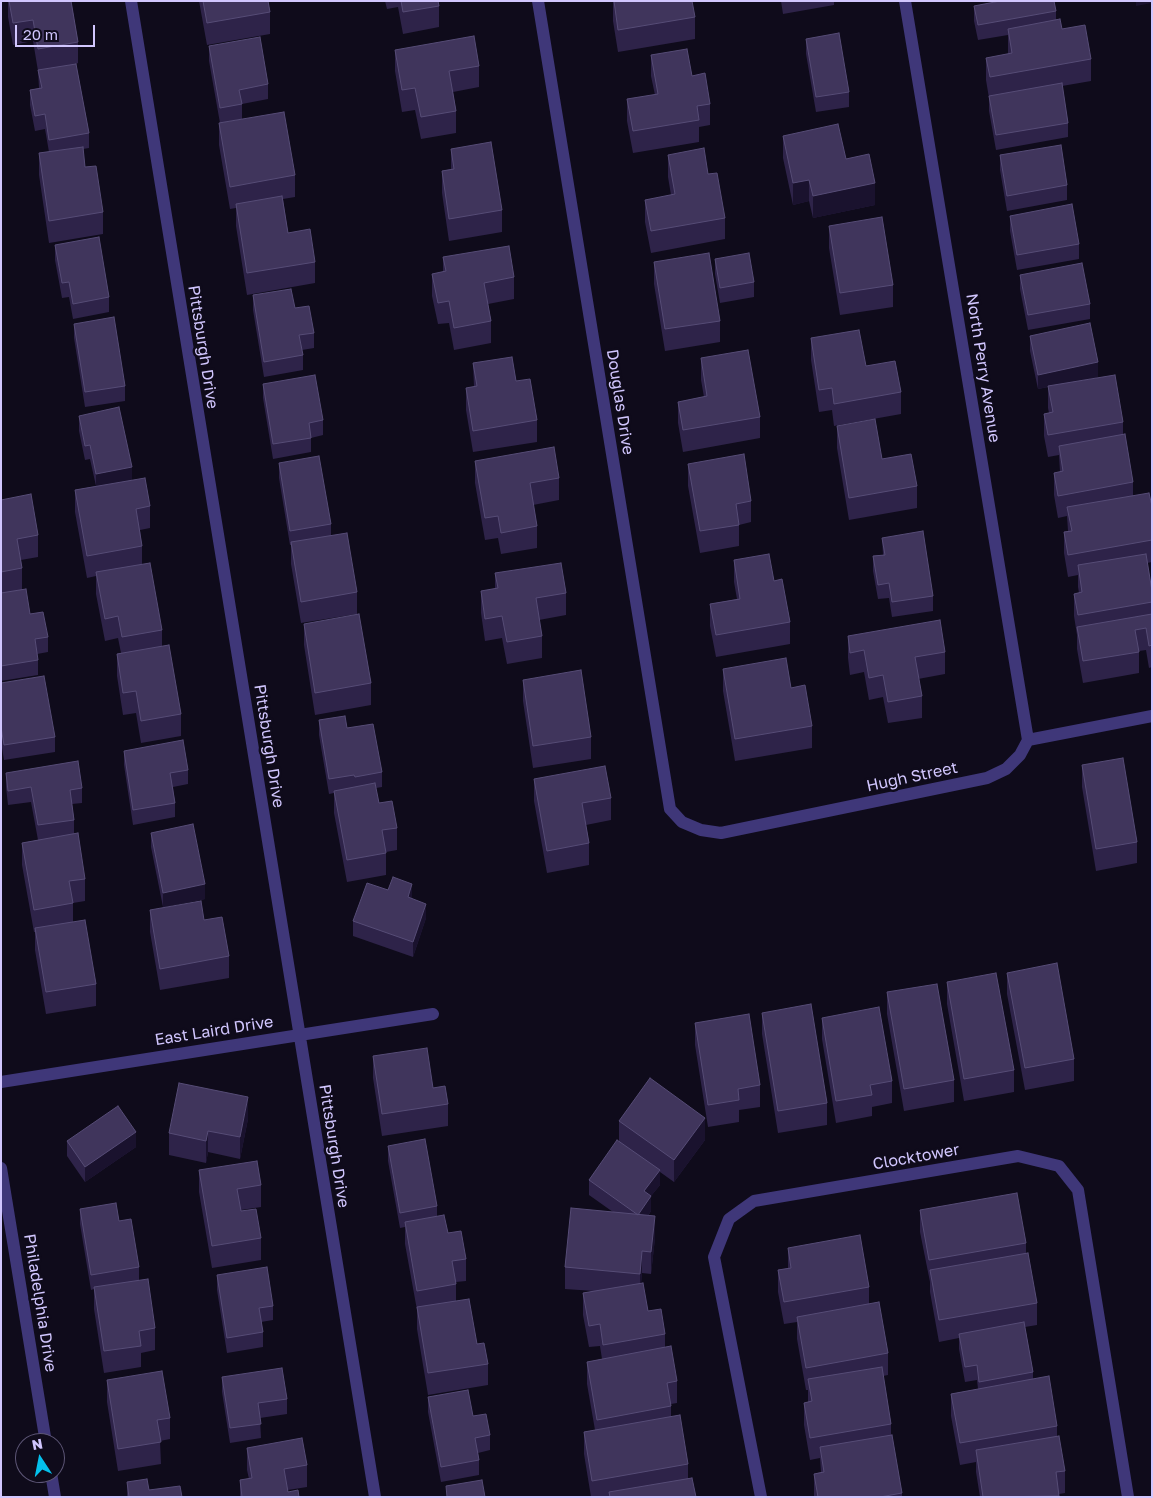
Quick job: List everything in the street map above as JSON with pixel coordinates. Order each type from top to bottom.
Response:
[{"type":"street","name":"Pittsburgh Drive","points":[[131,1],[375,1497]]},
{"type":"street","name":"Douglas Drive","points":[[538,1],[670,809]]},
{"type":"street","name":"North Perry Avenue","points":[[905,1],[1028,740]]},
{"type":"street","points":[[1028,740],[1152,716]]},
{"type":"street","name":"Hugh Street","points":[[670,809],[682,822],[701,830],[722,833],[987,778],[1006,769],[1020,755],[1028,740]]},
{"type":"street","name":"East Laird Drive","points":[[1,1082],[433,1014]]},
{"type":"street","name":"Clocktower","points":[[761,1497],[714,1256],[729,1219],[754,1201],[1018,1156],[1059,1166],[1078,1190],[1128,1497]]},
{"type":"street","name":"Philadelphia Drive","points":[[1,1168],[44,1433]]},
{"type":"street","points":[[53,1483],[55,1497]]},
{"type":"building","points":[[9,1],[71,1],[78,42],[38,49],[33,20],[13,23]]},
{"type":"building","points":[[203,1],[268,1],[270,12],[207,23]]},
{"type":"building","points":[[401,1],[438,1],[439,6],[403,12]]},
{"type":"building","points":[[614,1],[692,1],[695,17],[618,30]]},
{"type":"building","points":[[1000,1],[1054,1],[1056,11],[978,25],[974,6]]},
{"type":"building","points":[[1060,19],[1062,29],[1085,25],[1091,59],[990,77],[986,58],[1012,53],[1008,29]]},
{"type":"building","points":[[839,33],[849,92],[816,97],[806,39]]},
{"type":"building","points":[[474,36],[479,66],[449,71],[456,111],[421,117],[415,88],[402,90],[395,50]]},
{"type":"building","points":[[260,37],[268,84],[239,90],[242,104],[220,108],[209,46]]},
{"type":"building","points":[[687,49],[692,76],[705,73],[710,104],[697,106],[699,120],[633,131],[627,99],[658,94],[651,55]]},
{"type":"building","points":[[76,64],[89,133],[49,140],[45,114],[35,116],[30,90],[42,88],[38,70]]},
{"type":"building","points":[[1062,83],[1068,123],[996,135],[989,96]]},
{"type":"building","points":[[284,112],[295,175],[230,187],[219,123]]},
{"type":"building","points":[[838,124],[846,159],[869,154],[875,183],[813,196],[809,180],[793,183],[783,136]]},
{"type":"building","points":[[491,142],[502,210],[449,219],[442,171],[454,169],[451,149]]},
{"type":"building","points":[[1061,145],[1067,185],[1007,196],[1000,155]]},
{"type":"building","points":[[83,147],[85,167],[96,166],[103,212],[49,221],[39,153]]},
{"type":"building","points":[[704,148],[708,174],[717,173],[725,218],[651,231],[645,200],[675,194],[668,155]]},
{"type":"building","points":[[282,196],[288,233],[310,229],[315,262],[247,273],[236,204]]},
{"type":"building","points":[[1072,204],[1079,244],[1017,255],[1010,216]]},
{"type":"building","points":[[882,217],[893,285],[840,293],[829,226]]},
{"type":"building","points":[[99,237],[109,297],[73,304],[69,282],[62,283],[55,245]]},
{"type":"building","points":[[509,246],[514,277],[484,283],[491,321],[454,328],[449,301],[438,303],[432,274],[446,271],[443,257]]},
{"type":"building","points":[[709,253],[720,321],[665,329],[654,262]]},
{"type":"building","points":[[749,253],[754,282],[720,288],[715,259]]},
{"type":"building","points":[[1082,263],[1090,304],[1028,315],[1020,275]]},
{"type":"building","points":[[291,289],[295,308],[309,306],[314,333],[299,335],[303,355],[264,362],[253,295]]},
{"type":"building","points":[[114,317],[125,386],[85,392],[74,324]]},
{"type":"building","points":[[1090,323],[1098,362],[1038,375],[1030,336]]},
{"type":"building","points":[[859,330],[866,366],[895,361],[901,392],[834,404],[832,388],[819,390],[811,338]]},
{"type":"building","points":[[748,350],[760,417],[683,430],[678,402],[707,396],[701,358]]},
{"type":"building","points":[[512,357],[516,381],[530,379],[537,420],[473,431],[466,388],[477,386],[473,363]]},
{"type":"building","points":[[315,375],[323,420],[309,423],[311,438],[273,444],[263,384]]},
{"type":"building","points":[[1115,375],[1123,422],[1048,435],[1044,414],[1053,412],[1048,386]]},
{"type":"building","points":[[119,407],[132,467],[96,474],[90,445],[85,446],[79,416]]},
{"type":"building","points":[[875,419],[882,459],[911,454],[917,486],[849,498],[837,426]]},
{"type":"building","points":[[1125,434],[1133,482],[1058,496],[1054,473],[1063,471],[1059,446]]},
{"type":"building","points":[[554,447],[559,478],[530,483],[537,526],[501,533],[498,516],[485,518],[475,461]]},
{"type":"building","points":[[744,454],[751,501],[736,504],[739,525],[700,531],[688,464]]},
{"type":"building","points":[[319,456],[331,524],[290,531],[279,463]]},
{"type":"building","points":[[145,478],[150,506],[136,509],[142,546],[87,556],[75,490]]},
{"type":"building","points":[[1149,493],[1152,506],[1152,540],[1068,555],[1064,532],[1072,531],[1067,507]]},
{"type":"building","points":[[31,494],[38,535],[17,539],[22,568],[1,572],[1,500]]},
{"type":"building","points":[[923,531],[933,596],[892,602],[889,583],[878,585],[873,556],[885,555],[882,538]]},
{"type":"building","points":[[347,533],[357,592],[301,602],[291,542]]},
{"type":"building","points":[[769,554],[774,581],[782,579],[790,622],[716,635],[710,604],[740,599],[734,560]]},
{"type":"building","points":[[1146,554],[1152,602],[1078,615],[1074,594],[1082,592],[1078,565]]},
{"type":"building","points":[[150,563],[162,630],[122,637],[118,616],[105,619],[96,572]]},
{"type":"building","points":[[561,563],[566,593],[536,598],[542,636],[507,642],[502,616],[485,619],[481,591],[498,588],[495,573]]},
{"type":"building","points":[[26,589],[30,614],[43,612],[48,637],[35,639],[38,660],[1,666],[1,593]]},
{"type":"building","points":[[359,614],[371,683],[315,693],[304,624]]},
{"type":"building","points":[[1152,614],[1152,645],[1149,646],[1146,628],[1135,630],[1139,652],[1083,661],[1077,627]]},
{"type":"building","points":[[940,620],[945,652],[915,657],[922,696],[888,702],[883,675],[869,678],[864,650],[850,653],[848,636]]},
{"type":"building","points":[[169,645],[181,714],[141,721],[136,691],[123,693],[117,654]]},
{"type":"building","points":[[786,658],[791,688],[805,685],[812,726],[735,739],[723,669]]},
{"type":"building","points":[[581,670],[591,737],[533,746],[523,680]]},
{"type":"building","points":[[44,676],[55,737],[4,745],[1,727],[1,683]]},
{"type":"building","points":[[345,716],[347,728],[373,724],[382,772],[329,779],[319,720]]},
{"type":"building","points":[[183,740],[188,770],[170,773],[175,803],[133,810],[124,751]]},
{"type":"building","points":[[1123,758],[1137,842],[1096,849],[1082,765]]},
{"type":"building","points":[[78,761],[82,788],[70,790],[74,820],[38,825],[31,787],[8,791],[6,773]]},
{"type":"building","points":[[605,766],[611,798],[582,803],[589,843],[547,851],[534,779]]},
{"type":"building","points":[[375,783],[379,803],[392,801],[397,828],[382,830],[386,853],[347,860],[334,791]]},
{"type":"building","points":[[193,824],[205,884],[163,893],[151,833]]},
{"type":"building","points":[[78,833],[85,879],[69,881],[73,903],[34,910],[22,843]]},
{"type":"building","points":[[393,877],[412,884],[408,897],[426,904],[413,942],[353,921],[367,883],[388,890]]},
{"type":"building","points":[[201,901],[204,920],[222,917],[229,956],[160,969],[150,910]]},
{"type":"building","points":[[85,920],[96,984],[46,992],[35,928]]},
{"type":"building","points":[[1057,963],[1074,1059],[1025,1068],[1007,973]]},
{"type":"building","points":[[996,973],[1014,1070],[964,1079],[947,982]]},
{"type":"building","points":[[937,984],[954,1080],[904,1089],[887,992]]},
{"type":"building","points":[[811,1004],[827,1103],[778,1111],[762,1013]]},
{"type":"building","points":[[879,1007],[892,1081],[870,1085],[872,1095],[836,1101],[822,1018]]},
{"type":"building","points":[[749,1014],[760,1085],[738,1089],[739,1100],[708,1105],[695,1023]]},
{"type":"building","points":[[427,1048],[433,1088],[445,1086],[448,1104],[382,1114],[373,1056]]},
{"type":"building","points":[[650,1078],[705,1118],[674,1160],[619,1121]]},
{"type":"building","points":[[179,1083],[248,1097],[240,1137],[208,1131],[206,1141],[169,1133]]},
{"type":"building","points":[[118,1106],[136,1132],[85,1167],[67,1141]]},
{"type":"building","points":[[425,1139],[437,1206],[400,1213],[388,1146]]},
{"type":"building","points":[[617,1140],[660,1170],[644,1191],[651,1196],[638,1215],[589,1180]]},
{"type":"building","points":[[257,1161],[261,1185],[237,1189],[241,1211],[256,1209],[261,1238],[212,1246],[199,1170]]},
{"type":"building","points":[[1017,1193],[1026,1243],[929,1260],[920,1210]]},
{"type":"building","points":[[116,1203],[119,1221],[131,1219],[139,1267],[91,1275],[80,1209]]},
{"type":"building","points":[[571,1208],[655,1216],[651,1252],[642,1251],[640,1274],[565,1267]]},
{"type":"building","points":[[444,1215],[448,1233],[461,1231],[466,1259],[452,1261],[456,1284],[417,1291],[405,1222]]},
{"type":"building","points":[[860,1235],[869,1287],[784,1302],[778,1270],[791,1268],[788,1248]]},
{"type":"building","points":[[1028,1253],[1037,1303],[939,1320],[930,1270]]},
{"type":"building","points":[[267,1267],[273,1306],[259,1308],[263,1332],[227,1338],[217,1275]]},
{"type":"building","points":[[148,1279],[155,1328],[139,1331],[141,1346],[104,1351],[94,1287]]},
{"type":"building","points":[[643,1283],[648,1311],[661,1309],[665,1334],[603,1345],[600,1324],[589,1326],[583,1293]]},
{"type":"building","points":[[469,1299],[477,1344],[484,1343],[488,1364],[428,1373],[417,1307]]},
{"type":"building","points":[[879,1302],[888,1353],[806,1368],[797,1317]]},
{"type":"building","points":[[1024,1322],[1033,1372],[979,1382],[977,1365],[965,1367],[959,1334]]},
{"type":"building","points":[[671,1346],[677,1381],[667,1383],[671,1406],[597,1420],[587,1362]]},
{"type":"building","points":[[882,1367],[891,1424],[810,1438],[804,1403],[812,1401],[808,1379]]},
{"type":"building","points":[[282,1368],[287,1399],[258,1403],[261,1424],[230,1428],[222,1377]]},
{"type":"building","points":[[162,1371],[170,1418],[157,1420],[161,1442],[118,1449],[107,1380]]},
{"type":"building","points":[[1049,1376],[1057,1426],[960,1443],[951,1394]]},
{"type":"building","points":[[468,1390],[473,1416],[486,1414],[490,1435],[475,1438],[479,1460],[441,1467],[428,1397]]},
{"type":"building","points":[[680,1415],[688,1464],[592,1481],[584,1432]]},
{"type":"building","points":[[892,1435],[902,1493],[880,1497],[818,1497],[814,1474],[824,1472],[820,1447]]},
{"type":"building","points":[[1059,1436],[1065,1471],[1056,1472],[1059,1496],[983,1497],[976,1450]]},
{"type":"building","points":[[302,1438],[307,1465],[284,1469],[288,1492],[298,1490],[299,1497],[242,1497],[240,1480],[252,1478],[247,1448]]},
{"type":"building","points":[[692,1478],[696,1497],[610,1497],[609,1492]]},
{"type":"building","points":[[147,1479],[149,1490],[180,1486],[182,1497],[129,1497],[127,1482]]},
{"type":"building","points":[[482,1480],[485,1497],[447,1497],[446,1486]]}]
